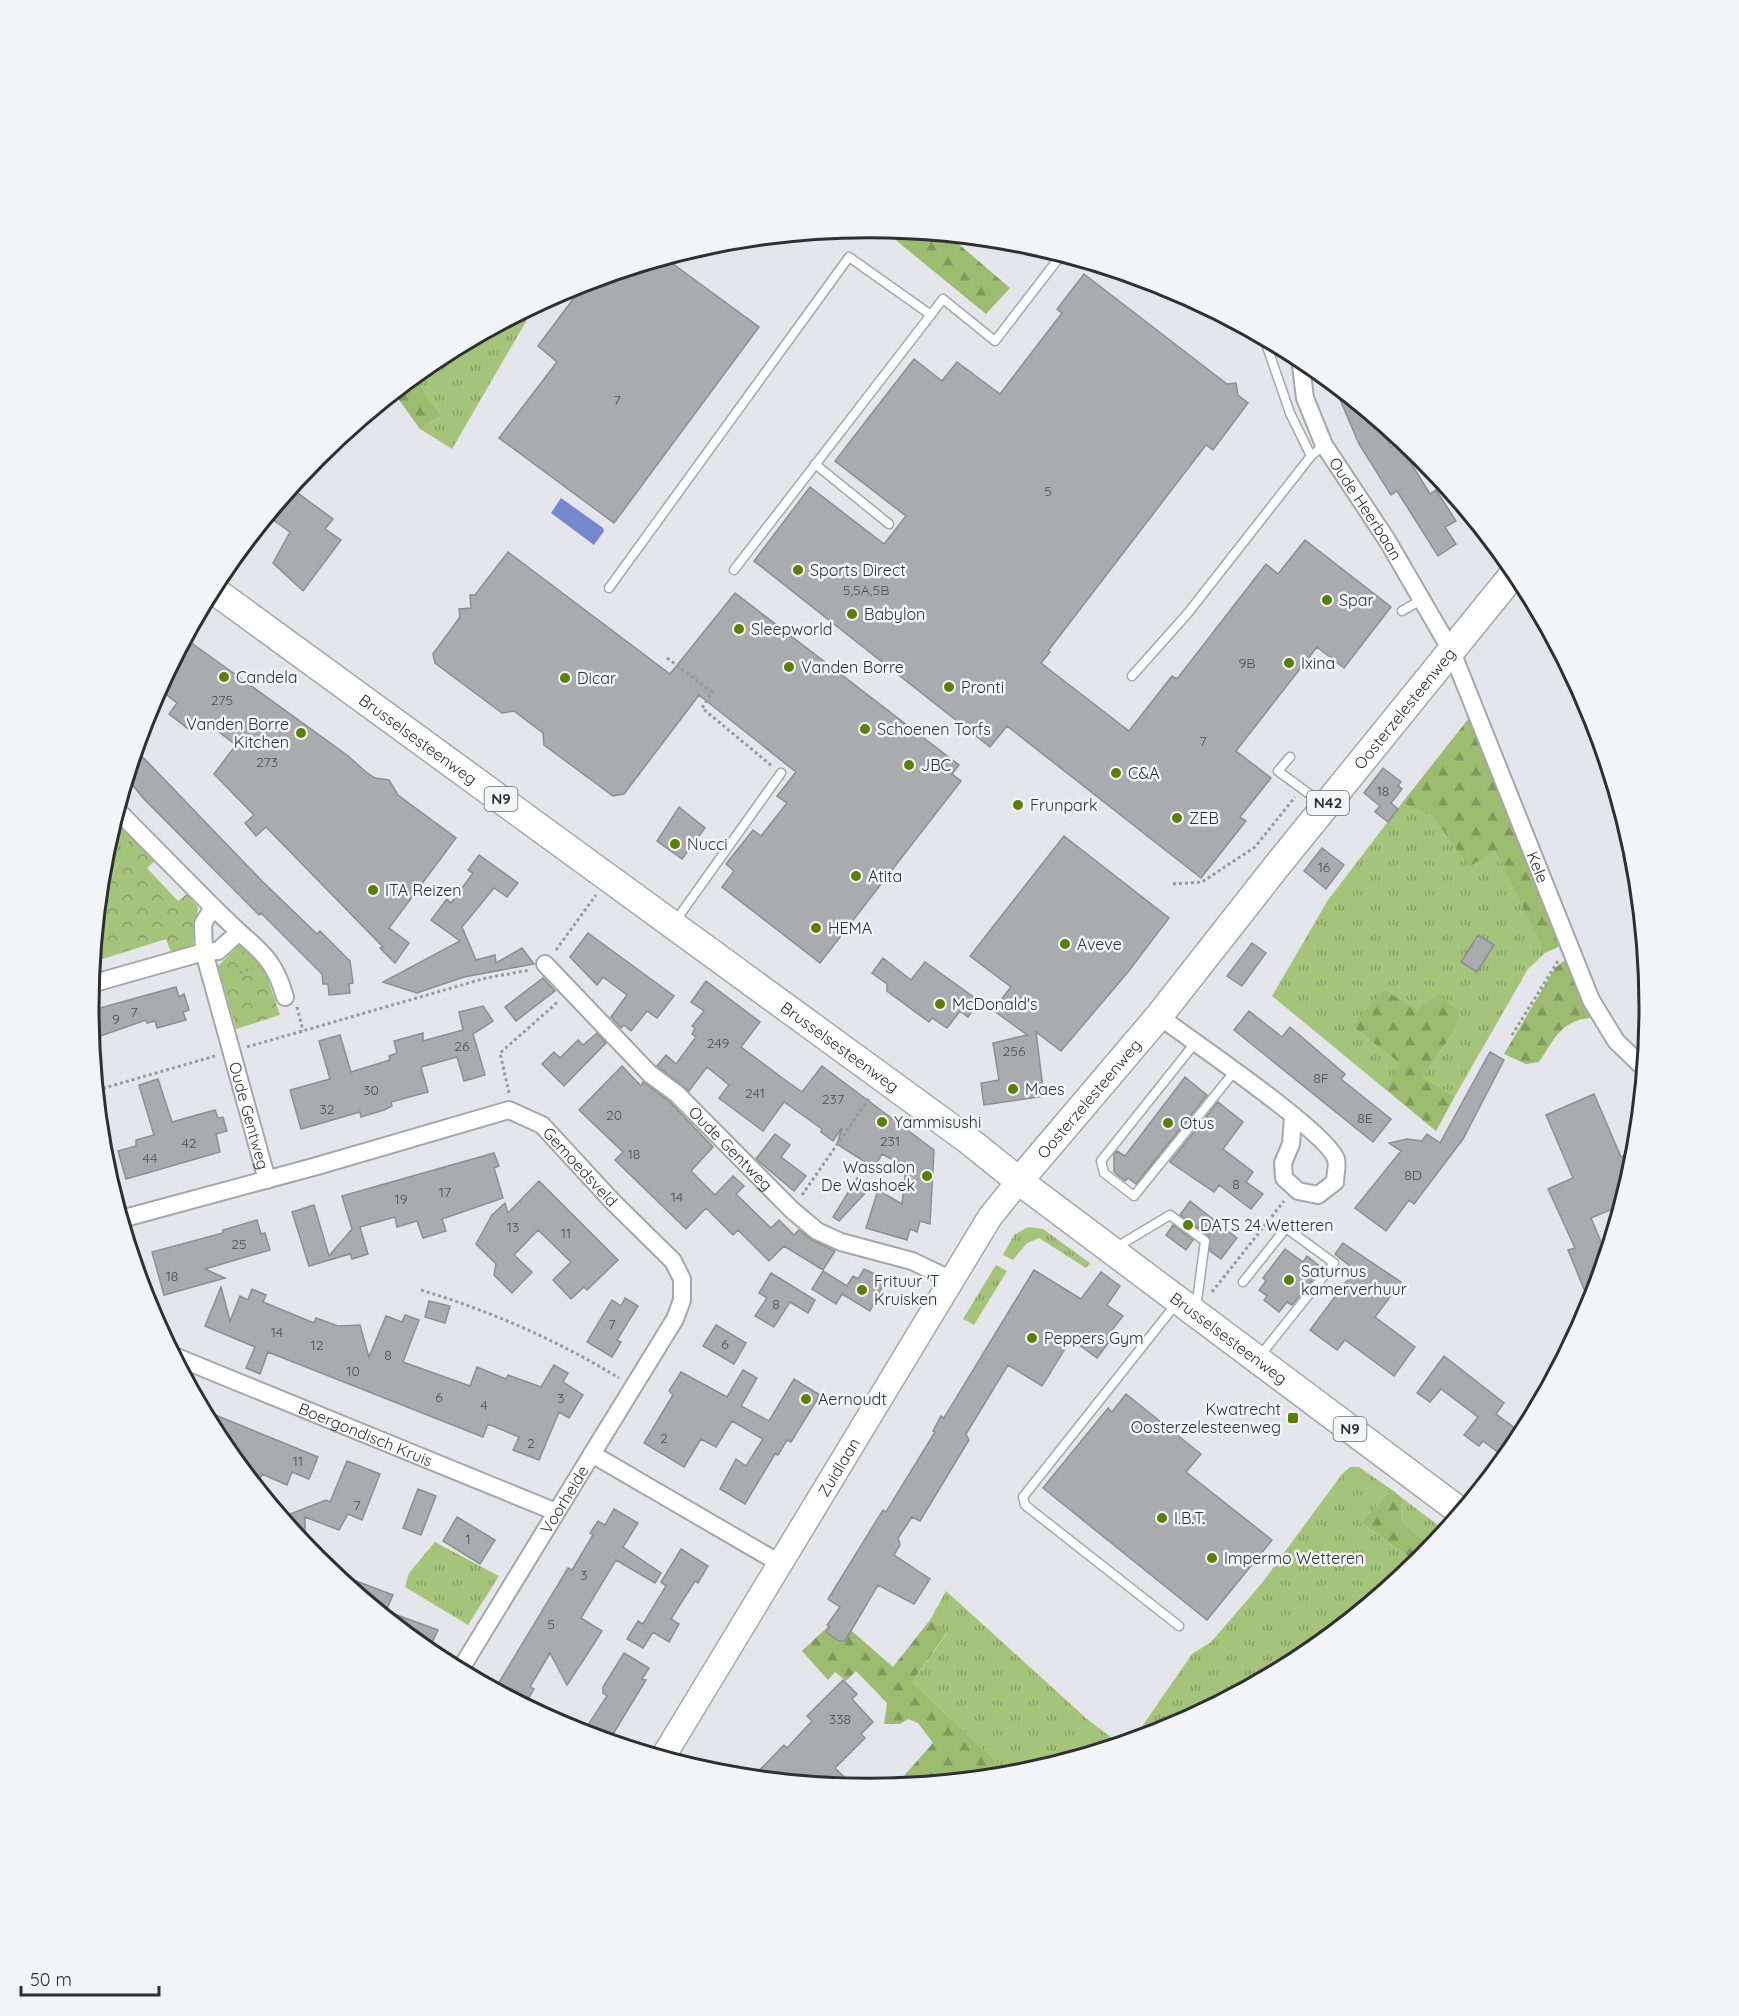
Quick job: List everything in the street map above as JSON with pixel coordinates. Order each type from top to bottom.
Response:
[{"type":"main road","name":"Oosterzelesteenweg","points":[[1019,1181],[1159,1016],[1325,806],[1509,579]]},
{"type":"main road","name":"Brusselsesteenweg","points":[[220,595],[968,1140],[1187,1308],[1456,1508]]},
{"type":"main road","name":"Zuidlaan","points":[[667,1751],[990,1217],[1019,1181]]},
{"type":"street","name":"Oude Heerbaan","points":[[1302,370],[1305,398],[1324,445],[1387,540],[1452,652]]},
{"type":"street","name":"Kele","points":[[1452,652],[1571,951],[1603,1022],[1616,1041],[1638,1063]]},
{"type":"street","points":[[123,816],[213,907],[269,958],[278,972],[285,997]]},
{"type":"street","name":"Oude Gentweg","points":[[213,907],[203,924],[204,952],[267,1180]]},
{"type":"street","points":[[100,981],[204,952],[218,951],[239,932]]},
{"type":"street","name":"Oude Gentweg","points":[[545,964],[569,992],[650,1074],[677,1094],[792,1210],[817,1232],[842,1242],[912,1261],[952,1280]]},
{"type":"street","points":[[1159,1016],[1293,1116],[1326,1143],[1337,1160],[1335,1182],[1318,1195],[1298,1191],[1284,1178],[1283,1163],[1291,1144],[1293,1116]]},
{"type":"street","points":[[128,1217],[267,1180],[509,1110]]},
{"type":"street","name":"Gemoedsveld","points":[[509,1110],[542,1125],[613,1202],[673,1261],[682,1279],[682,1300],[675,1319],[592,1454]]},
{"type":"street","name":"Boergondisch Kruis","points":[[184,1360],[556,1512]]},
{"type":"street","name":"Voorheide","points":[[464,1663],[592,1454],[781,1564]]},
{"type":"lane","points":[[609,588],[849,256],[931,315]]},
{"type":"lane","points":[[734,570],[943,299],[995,341],[1057,261]]},
{"type":"lane","points":[[1268,349],[1290,413],[1311,456]]},
{"type":"lane","points":[[1132,676],[1188,613],[1311,456],[1324,445]]},
{"type":"lane","points":[[815,464],[889,524]]},
{"type":"lane","points":[[1402,611],[1421,600]]},
{"type":"lane","points":[[1290,757],[1278,771],[1325,806]]},
{"type":"lane","points":[[672,925],[781,773]]},
{"type":"lane","points":[[1195,1043],[1101,1161],[1104,1173],[1134,1196],[1147,1184],[1234,1072]]},
{"type":"lane","points":[[1111,1250],[1170,1215],[1205,1241],[1187,1308],[1023,1497],[1025,1505],[1179,1626]]},
{"type":"lane","points":[[1243,1282],[1287,1228],[1334,1263],[1257,1360]]},
{"type":"path","points":[[667,658],[712,692],[702,708],[781,773]]},
{"type":"path","points":[[1173,884],[1202,882],[1255,847],[1302,789]]},
{"type":"path","points":[[545,964],[608,879]]},
{"type":"path","points":[[1512,1035],[1556,963],[1571,951]]},
{"type":"path","name":"Oude Gentweg","points":[[104,1088],[486,978],[530,970],[545,964]]},
{"type":"path","points":[[509,1110],[510,1098],[500,1053],[569,992]]},
{"type":"path","points":[[285,997],[296,1002],[303,1031]]},
{"type":"path","points":[[792,1210],[884,1079]]},
{"type":"path","points":[[1187,1308],[1294,1188]]},
{"type":"path","points":[[421,1290],[459,1301],[544,1336],[585,1357],[633,1388]]},
{"type":"green space","points":[[893,238],[957,243],[1010,288],[986,314]]},
{"type":"green space","points":[[528,317],[452,449],[420,429],[441,416],[419,383],[484,341]]},
{"type":"green space","points":[[419,383],[441,416],[420,429],[398,399]]},
{"type":"green space","points":[[1469,718],[1560,946],[1545,953],[1495,850],[1469,867],[1433,816],[1402,803]]},
{"type":"green space","points":[[1402,803],[1433,815],[1449,838],[1495,849],[1545,953],[1528,969],[1455,1096],[1423,1077],[1454,1031],[1417,1010],[1352,1026],[1401,1063],[1385,1089],[1272,996],[1328,900]]},
{"type":"green space","points":[[122,824],[132,834],[111,879]]},
{"type":"green space","points":[[132,834],[156,860],[147,868],[178,901],[187,894],[198,907],[193,946],[171,952],[166,939],[101,959],[111,879]]},
{"type":"green space","points":[[239,945],[263,964],[280,1015],[236,1029],[218,966]]},
{"type":"green space","points":[[1565,960],[1590,1018],[1572,1023],[1559,1032],[1539,1062],[1526,1064],[1504,1054],[1555,968]]},
{"type":"green space","points":[[1384,990],[1417,1010],[1439,994],[1459,1012],[1454,1031],[1423,1077],[1455,1096],[1436,1131],[1385,1089],[1400,1063],[1352,1026]]},
{"type":"green space","points":[[1028,1227],[1043,1229],[1090,1263],[1086,1268],[1039,1238],[1027,1243],[1013,1260],[1003,1255],[1014,1235]]},
{"type":"green space","points":[[996,1265],[1007,1271],[974,1325],[963,1319]]},
{"type":"green space","points":[[1350,1467],[1359,1467],[1395,1492],[1387,1494],[1361,1523],[1410,1557],[1378,1587],[1298,1649],[1210,1699],[1140,1729],[1192,1654],[1211,1642],[1262,1583],[1342,1474]]},
{"type":"green space","points":[[1395,1492],[1402,1498],[1401,1521],[1425,1541],[1410,1557],[1361,1523],[1387,1494]]},
{"type":"green space","points":[[1402,1498],[1439,1526],[1425,1541],[1401,1521]]},
{"type":"green space","points":[[435,1542],[499,1576],[468,1625],[405,1587],[409,1573]]},
{"type":"green space","points":[[946,1591],[1087,1719],[1113,1739],[1002,1767],[912,1682],[947,1633],[930,1620]]},
{"type":"green space","points":[[837,1618],[893,1667],[930,1620],[947,1632],[912,1682],[1002,1767],[903,1777],[933,1743],[918,1723],[908,1719],[900,1724],[884,1724],[887,1703],[856,1671],[846,1681],[835,1672],[828,1680],[802,1651]]},
{"type":"water","points":[[561,498],[603,528],[604,531],[594,545],[551,513]]},
{"type":"building","points":[[672,263],[759,327],[614,523],[499,438],[557,362],[538,346],[576,296],[622,278]]},
{"type":"building","points":[[1084,274],[1227,384],[1236,383],[1238,395],[1248,403],[1213,450],[1206,445],[1041,663],[1129,731],[1172,676],[1177,679],[1266,564],[1278,574],[1305,540],[1391,607],[1344,668],[1317,647],[1236,751],[1271,778],[1240,817],[1246,821],[1201,878],[1007,726],[990,747],[754,561],[810,487],[884,544],[906,516],[835,461],[914,359],[942,381],[957,362],[1000,394],[1062,313],[1057,309]]},
{"type":"building","points":[[1339,397],[1387,438],[1391,447],[1395,445],[1410,459],[1430,494],[1436,490],[1456,521],[1445,527],[1456,544],[1438,556],[1397,491],[1391,495],[1359,444]]},
{"type":"building","points":[[297,492],[333,519],[325,529],[341,540],[303,591],[273,563],[290,532],[274,520]]},
{"type":"building","points":[[508,552],[670,674],[735,593],[959,765],[952,774],[961,781],[820,963],[722,887],[734,871],[726,864],[753,830],[761,836],[787,803],[777,796],[796,772],[699,695],[624,794],[613,796],[544,745],[543,733],[514,711],[502,713],[435,663],[433,654],[460,617],[459,609],[471,608],[470,595],[475,595]]},
{"type":"building","points":[[191,643],[347,755],[366,772],[375,778],[389,780],[398,795],[456,838],[389,928],[409,943],[395,963],[380,948],[383,947],[266,827],[256,836],[245,823],[254,815],[214,774],[236,745],[200,718],[191,731],[169,714],[177,703],[166,694]]},
{"type":"building","points":[[142,756],[262,881],[317,934],[320,931],[350,961],[353,983],[349,984],[350,993],[329,995],[328,984],[323,984],[322,974],[261,913],[259,915],[132,785]]},
{"type":"building","points":[[1383,768],[1401,782],[1398,786],[1402,789],[1391,803],[1398,809],[1388,822],[1375,812],[1380,806],[1364,793]]},
{"type":"building","points":[[679,807],[705,828],[682,859],[657,841]]},
{"type":"building","name":"Aveve","points":[[1064,836],[1169,918],[1128,972],[1061,1051],[1036,1032],[1044,1096],[984,1105],[981,1083],[999,1080],[993,1043],[1027,1035],[993,1010],[1011,987],[970,956]]},
{"type":"building","points":[[1322,848],[1344,865],[1326,889],[1304,871]]},
{"type":"building","points":[[479,855],[518,883],[507,897],[494,888],[462,927],[476,960],[495,955],[496,963],[522,948],[534,964],[464,977],[417,993],[383,982],[460,941],[431,920],[447,899],[451,903],[473,873],[468,870]]},
{"type":"building","points":[[588,933],[674,996],[657,1018],[647,1011],[631,1031],[624,1025],[621,1028],[611,1017],[627,995],[603,977],[597,985],[570,957]]},
{"type":"building","points":[[1478,935],[1494,945],[1477,972],[1461,962]]},
{"type":"building","points":[[1252,943],[1266,953],[1242,986],[1227,976]]},
{"type":"building","points":[[883,958],[911,980],[925,962],[979,1001],[968,1017],[960,1011],[947,1028],[932,1018],[929,1022],[887,991],[887,984],[872,973]]},
{"type":"building","points":[[543,978],[555,991],[516,1021],[505,1007]]},
{"type":"building","points":[[706,981],[760,1022],[741,1047],[781,1077],[802,1092],[822,1066],[934,1150],[930,1224],[920,1221],[917,1232],[910,1229],[907,1240],[866,1228],[878,1190],[902,1204],[906,1167],[882,1154],[874,1168],[837,1144],[842,1128],[833,1141],[821,1132],[822,1129],[784,1102],[763,1131],[719,1098],[729,1085],[707,1067],[689,1091],[657,1066],[666,1055],[676,1064],[696,1037],[692,1034],[695,1028],[692,1026],[704,1011],[691,1002]]},
{"type":"building","points":[[176,987],[179,997],[184,994],[189,1010],[183,1012],[186,1020],[157,1028],[155,1021],[147,1023],[146,1020],[100,1036],[99,1008]]},
{"type":"building","points":[[483,1006],[493,1021],[473,1034],[485,1075],[464,1081],[457,1057],[421,1067],[428,1092],[391,1102],[392,1106],[384,1110],[361,1117],[360,1112],[301,1129],[290,1090],[330,1079],[319,1041],[340,1035],[351,1072],[390,1060],[389,1056],[397,1053],[394,1041],[423,1033],[423,1041],[463,1030],[459,1012]]},
{"type":"building","points":[[1249,1011],[1282,1037],[1290,1027],[1345,1074],[1341,1079],[1391,1119],[1373,1142],[1234,1030]]},
{"type":"building","points":[[597,1033],[606,1043],[564,1086],[542,1064],[554,1052],[560,1058],[578,1040],[583,1045]]},
{"type":"building","points":[[1490,1052],[1504,1060],[1463,1139],[1414,1204],[1409,1200],[1386,1231],[1355,1208],[1401,1151],[1389,1143],[1407,1139],[1422,1141],[1427,1134],[1440,1143]]},
{"type":"building","points":[[622,1066],[641,1086],[643,1082],[670,1102],[713,1147],[691,1171],[715,1195],[733,1176],[744,1186],[736,1194],[771,1228],[779,1220],[794,1235],[799,1230],[812,1240],[835,1251],[823,1270],[784,1246],[769,1261],[738,1230],[733,1235],[706,1208],[686,1229],[615,1160],[623,1152],[579,1110]]},
{"type":"building","name":"Otus","points":[[1185,1077],[1207,1095],[1136,1184],[1128,1178],[1125,1181],[1114,1172],[1114,1154],[1117,1151],[1125,1156]]},
{"type":"building","points":[[158,1079],[172,1122],[215,1110],[218,1118],[223,1117],[227,1131],[216,1134],[220,1152],[126,1179],[118,1151],[136,1146],[136,1140],[154,1135],[139,1085]]},
{"type":"building","points":[[1594,1094],[1621,1157],[1626,1155],[1614,1209],[1591,1218],[1602,1245],[1585,1292],[1568,1250],[1575,1248],[1548,1189],[1573,1178],[1546,1115]]},
{"type":"building","points":[[1218,1102],[1243,1122],[1223,1149],[1253,1172],[1246,1182],[1263,1194],[1251,1209],[1219,1185],[1214,1192],[1170,1162]]},
{"type":"building","points":[[775,1134],[790,1145],[781,1157],[806,1176],[794,1191],[756,1159]]},
{"type":"building","points":[[494,1153],[499,1166],[494,1168],[503,1198],[442,1219],[446,1231],[423,1238],[417,1221],[397,1227],[395,1217],[360,1227],[368,1254],[352,1259],[350,1254],[309,1266],[292,1212],[314,1205],[329,1256],[352,1229],[342,1196]]},
{"type":"building","points":[[857,1178],[871,1187],[839,1221],[833,1217]]},
{"type":"building","points":[[539,1181],[618,1260],[587,1290],[584,1287],[571,1299],[553,1280],[571,1262],[538,1230],[514,1255],[532,1272],[512,1293],[494,1275],[496,1264],[476,1244],[492,1215],[505,1203],[508,1213]]},
{"type":"building","points":[[1190,1201],[1237,1238],[1221,1259],[1210,1251],[1209,1236],[1180,1215]]},
{"type":"building","points":[[257,1220],[261,1234],[265,1233],[270,1250],[205,1269],[225,1278],[164,1295],[152,1252],[223,1233],[223,1230]]},
{"type":"building","points":[[1173,1225],[1193,1240],[1186,1250],[1166,1235]]},
{"type":"building","points":[[1343,1243],[1401,1282],[1375,1317],[1415,1347],[1394,1376],[1345,1340],[1337,1350],[1310,1330],[1355,1270],[1335,1254]]},
{"type":"building","name":"Saturnus kamerverhuur","points":[[1285,1249],[1303,1262],[1307,1256],[1322,1268],[1292,1305],[1287,1302],[1279,1312],[1264,1300],[1267,1296],[1259,1290],[1266,1281],[1263,1278]]},
{"type":"building","name":"Frituur 'T Kruisken","points":[[864,1269],[886,1279],[870,1311],[842,1294],[836,1304],[812,1289],[823,1271],[847,1286],[853,1276],[858,1279]]},
{"type":"building","points":[[1034,1270],[1081,1299],[1101,1272],[1120,1286],[1107,1305],[1123,1316],[1105,1339],[1109,1342],[1097,1358],[1071,1339],[1042,1386],[1008,1365],[966,1434],[969,1440],[920,1521],[912,1517],[898,1538],[900,1545],[894,1555],[930,1579],[914,1604],[878,1585],[845,1641],[839,1641],[826,1632],[830,1627],[827,1625],[840,1607],[828,1599],[883,1510],[886,1512],[935,1432],[933,1431],[941,1416],[944,1418]]},
{"type":"building","points":[[771,1273],[815,1300],[808,1313],[790,1302],[774,1327],[755,1316],[767,1298],[759,1293]]},
{"type":"building","points":[[221,1287],[230,1321],[240,1296],[248,1300],[252,1289],[266,1295],[263,1302],[314,1323],[316,1318],[338,1326],[360,1325],[369,1357],[386,1316],[402,1322],[405,1315],[419,1320],[403,1362],[470,1386],[477,1367],[506,1379],[508,1375],[541,1387],[554,1365],[568,1373],[563,1382],[583,1395],[569,1418],[559,1412],[539,1460],[513,1450],[519,1437],[488,1424],[483,1437],[268,1352],[260,1374],[246,1368],[255,1347],[205,1326]]},
{"type":"building","points":[[625,1298],[638,1306],[617,1340],[621,1342],[612,1357],[587,1342],[612,1300],[621,1306]]},
{"type":"building","points":[[429,1301],[450,1306],[445,1323],[425,1317]]},
{"type":"building","points":[[716,1325],[746,1343],[734,1364],[703,1346]]},
{"type":"building","points":[[1444,1356],[1504,1403],[1496,1414],[1515,1428],[1498,1452],[1483,1441],[1479,1446],[1464,1435],[1478,1417],[1441,1389],[1430,1402],[1417,1393]]},
{"type":"building","points":[[743,1370],[757,1378],[741,1406],[769,1421],[794,1379],[820,1395],[791,1442],[787,1440],[778,1455],[775,1454],[745,1504],[720,1489],[736,1459],[746,1466],[763,1439],[732,1421],[716,1447],[701,1439],[684,1467],[644,1443],[673,1395],[669,1391],[681,1372],[727,1397]]},
{"type":"building","name":"I.B.T.","points":[[1126,1394],[1201,1454],[1186,1472],[1272,1540],[1207,1620],[1043,1488],[1108,1408],[1112,1412]]},
{"type":"building","points":[[216,1415],[318,1457],[309,1479],[292,1472],[287,1485],[262,1474],[260,1479]]},
{"type":"building","points":[[347,1461],[380,1474],[362,1520],[348,1514],[339,1530],[305,1517],[305,1532],[289,1515],[326,1500],[330,1502]]},
{"type":"building","points":[[418,1489],[436,1496],[421,1535],[403,1528]]},
{"type":"building","points":[[614,1509],[638,1523],[623,1547],[661,1573],[655,1583],[616,1560],[581,1618],[602,1631],[567,1685],[550,1653],[530,1687],[534,1689],[528,1699],[499,1683],[568,1568],[572,1570],[593,1535],[590,1533],[598,1521],[605,1525]]},
{"type":"building","points":[[457,1517],[495,1540],[480,1564],[443,1541]]},
{"type":"building","points":[[681,1549],[708,1566],[698,1583],[695,1581],[671,1619],[679,1624],[669,1642],[653,1632],[643,1648],[627,1639],[638,1621],[643,1624],[666,1586],[661,1582]]},
{"type":"building","points":[[354,1580],[393,1595],[387,1608]]},
{"type":"building","points":[[394,1614],[438,1630],[432,1642]]},
{"type":"building","points":[[624,1653],[649,1668],[642,1679],[646,1680],[613,1735],[588,1725],[607,1696],[603,1693],[603,1687]]},
{"type":"building","points":[[843,1680],[857,1694],[852,1699],[873,1722],[861,1734],[865,1738],[835,1768],[844,1778],[759,1770],[784,1745],[787,1748],[812,1721],[807,1716]]},
{"type":"place","name":"Sports Direct","points":[[798,570]]},
{"type":"place","name":"Spar","points":[[1327,600]]},
{"type":"place","name":"Babylon","points":[[852,614]]},
{"type":"place","name":"Sleepworld","points":[[739,629]]},
{"type":"place","name":"Ixina","points":[[1289,663]]},
{"type":"place","name":"Vanden Borre","points":[[789,667]]},
{"type":"place","name":"Candela","points":[[224,677]]},
{"type":"place","name":"Dicar","points":[[565,678]]},
{"type":"place","name":"Pronti","points":[[949,687]]},
{"type":"place","name":"Schoenen Torfs","points":[[865,729]]},
{"type":"place","name":"Vanden Borre Kitchen","points":[[301,733]]},
{"type":"place","name":"JBC","points":[[909,765]]},
{"type":"place","name":"C&A","points":[[1116,773]]},
{"type":"place","name":"Frunpark","points":[[1018,805]]},
{"type":"place","name":"ZEB","points":[[1177,818]]},
{"type":"place","name":"Nucci","points":[[675,844]]},
{"type":"place","name":"Atita","points":[[856,876]]},
{"type":"place","name":"ITA Reizen","points":[[373,890]]},
{"type":"place","name":"HEMA","points":[[816,928]]},
{"type":"place","name":"Aveve","points":[[1065,944]]},
{"type":"place","name":"McDonald's","points":[[940,1004]]},
{"type":"place","name":"Maes","points":[[1013,1089]]},
{"type":"place","name":"Yammisushi","points":[[882,1122]]},
{"type":"place","name":"Otus","points":[[1168,1123]]},
{"type":"place","name":"Wassalon De Washoek","points":[[927,1176]]},
{"type":"place","name":"DATS 24 Wetteren","points":[[1188,1225]]},
{"type":"place","name":"Saturnus kamerverhuur","points":[[1289,1280]]},
{"type":"place","name":"Frituur 'T Kruisken","points":[[862,1290]]},
{"type":"place","name":"Peppers Gym","points":[[1032,1338]]},
{"type":"place","name":"Aernoudt","points":[[806,1399]]},
{"type":"place","name":"Kwatrecht Oosterzelesteenweg","points":[[1293,1418]]},
{"type":"place","name":"I.B.T.","points":[[1162,1518]]},
{"type":"place","name":"Impermo Wetteren","points":[[1212,1558]]}]
